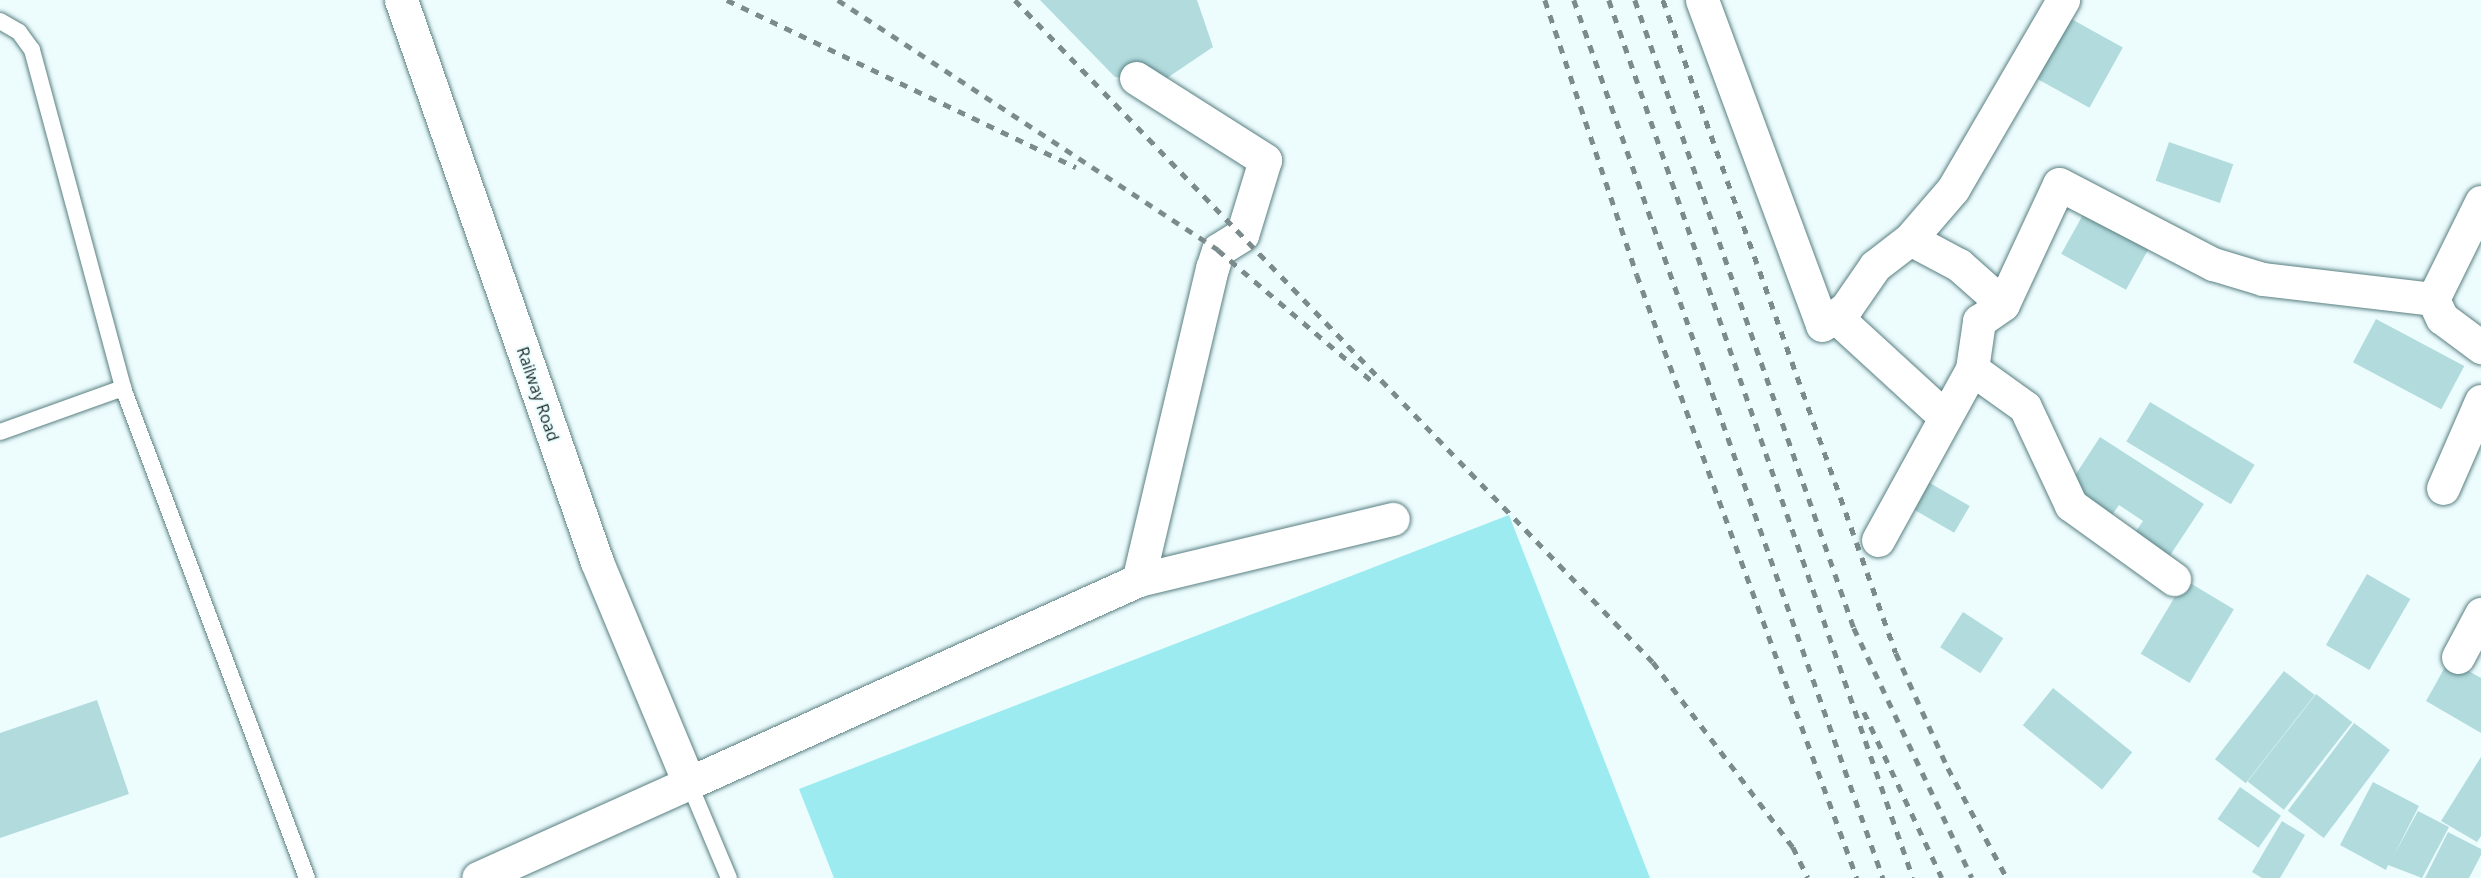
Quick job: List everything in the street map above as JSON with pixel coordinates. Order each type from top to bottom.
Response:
[{"type":"street","name":"Railway Road","points":[[401,0],[597,562],[689,783]]},
{"type":"street","points":[[1702,0],[1822,325],[1836,317],[1875,266],[1910,239],[1970,164],[2063,0]]},
{"type":"street","points":[[1136,78],[1265,160],[1242,236],[1218,250],[1212,268],[1138,580]]},
{"type":"street","points":[[1878,540],[1972,369],[1979,321],[2003,304],[2060,184],[2213,264],[2263,279],[2433,299]]},
{"type":"street","points":[[2433,299],[2481,202]]},
{"type":"street","points":[[1910,239],[1959,265],[2003,304]]},
{"type":"street","points":[[2433,299],[2442,318],[2481,347]]},
{"type":"street","points":[[1836,317],[1945,417]]},
{"type":"street","points":[[1972,369],[2025,407],[2059,484],[2087,521],[2174,579]]},
{"type":"street","points":[[2443,488],[2481,401]]},
{"type":"street","points":[[478,878],[1138,580],[1394,519]]},
{"type":"street","points":[[2458,657],[2481,614]]},
{"type":"lane","points":[[0,21],[19,33],[32,50],[123,388],[307,878]]},
{"type":"lane","points":[[0,432],[123,388]]},
{"type":"lane","points":[[689,783],[729,878]]},
{"type":"shaded area","points":[[1509,515],[1650,878],[834,878],[799,789]]},
{"type":"building","points":[[1040,0],[1197,0],[1213,47],[1164,80],[1115,77]]},
{"type":"building","points":[[2066,16],[2123,48],[2089,108],[2033,76]]},
{"type":"building","points":[[2169,142],[2233,164],[2220,203],[2156,181]]},
{"type":"building","points":[[2085,211],[2150,247],[2126,290],[2061,254]]},
{"type":"building","points":[[2376,319],[2464,366],[2441,409],[2353,362]]},
{"type":"building","points":[[2150,402],[2255,465],[2231,504],[2126,441]]},
{"type":"building","points":[[2100,437],[2204,504],[2167,560],[2132,537],[2143,521],[2119,505],[2109,519],[2065,491]]},
{"type":"building","points":[[1916,475],[1970,506],[1954,533],[1900,502]]},
{"type":"building","points":[[2367,574],[2410,599],[2369,670],[2326,645]]},
{"type":"building","points":[[2185,580],[2234,609],[2190,683],[2141,654]]},
{"type":"building","points":[[1963,612],[2003,638],[1980,673],[1940,647]]},
{"type":"building","points":[[2449,660],[2481,678],[2481,733],[2426,701]]},
{"type":"building","points":[[2284,671],[2315,695],[2246,783],[2215,759]]},
{"type":"building","points":[[2053,688],[2132,752],[2102,789],[2023,725]]},
{"type":"building","points":[[2316,694],[2352,722],[2284,810],[2248,781]]},
{"type":"building","points":[[97,700],[129,794],[0,838],[0,733]]},
{"type":"building","points":[[2354,723],[2390,750],[2324,838],[2288,811]]},
{"type":"building","points":[[2481,757],[2481,836],[2477,842],[2441,821]]},
{"type":"building","points":[[2373,782],[2419,806],[2394,855],[2418,811],[2449,827],[2422,878],[2388,865],[2386,870],[2340,845]]},
{"type":"building","points":[[2240,787],[2281,816],[2259,848],[2218,819]]},
{"type":"building","points":[[2282,821],[2305,835],[2280,878],[2262,878],[2252,872]]},
{"type":"building","points":[[2448,832],[2481,849],[2481,855],[2469,878],[2425,878]]},
{"type":"railway","points":[[727,0],[1076,167]]},
{"type":"railway","points":[[838,0],[1218,250],[1372,381]]},
{"type":"railway","points":[[1015,0],[1653,662],[1793,847],[1808,878]]},
{"type":"railway","points":[[1545,0],[1637,275],[1857,878]]},
{"type":"railway","points":[[1574,0],[1883,878]]},
{"type":"railway","points":[[1609,0],[1913,878]]},
{"type":"railway","points":[[1635,0],[1854,628],[1972,878]]},
{"type":"railway","points":[[1663,0],[1896,653],[1948,768],[2007,878]]},
{"type":"railway","points":[[1864,712],[1942,878]]}]
